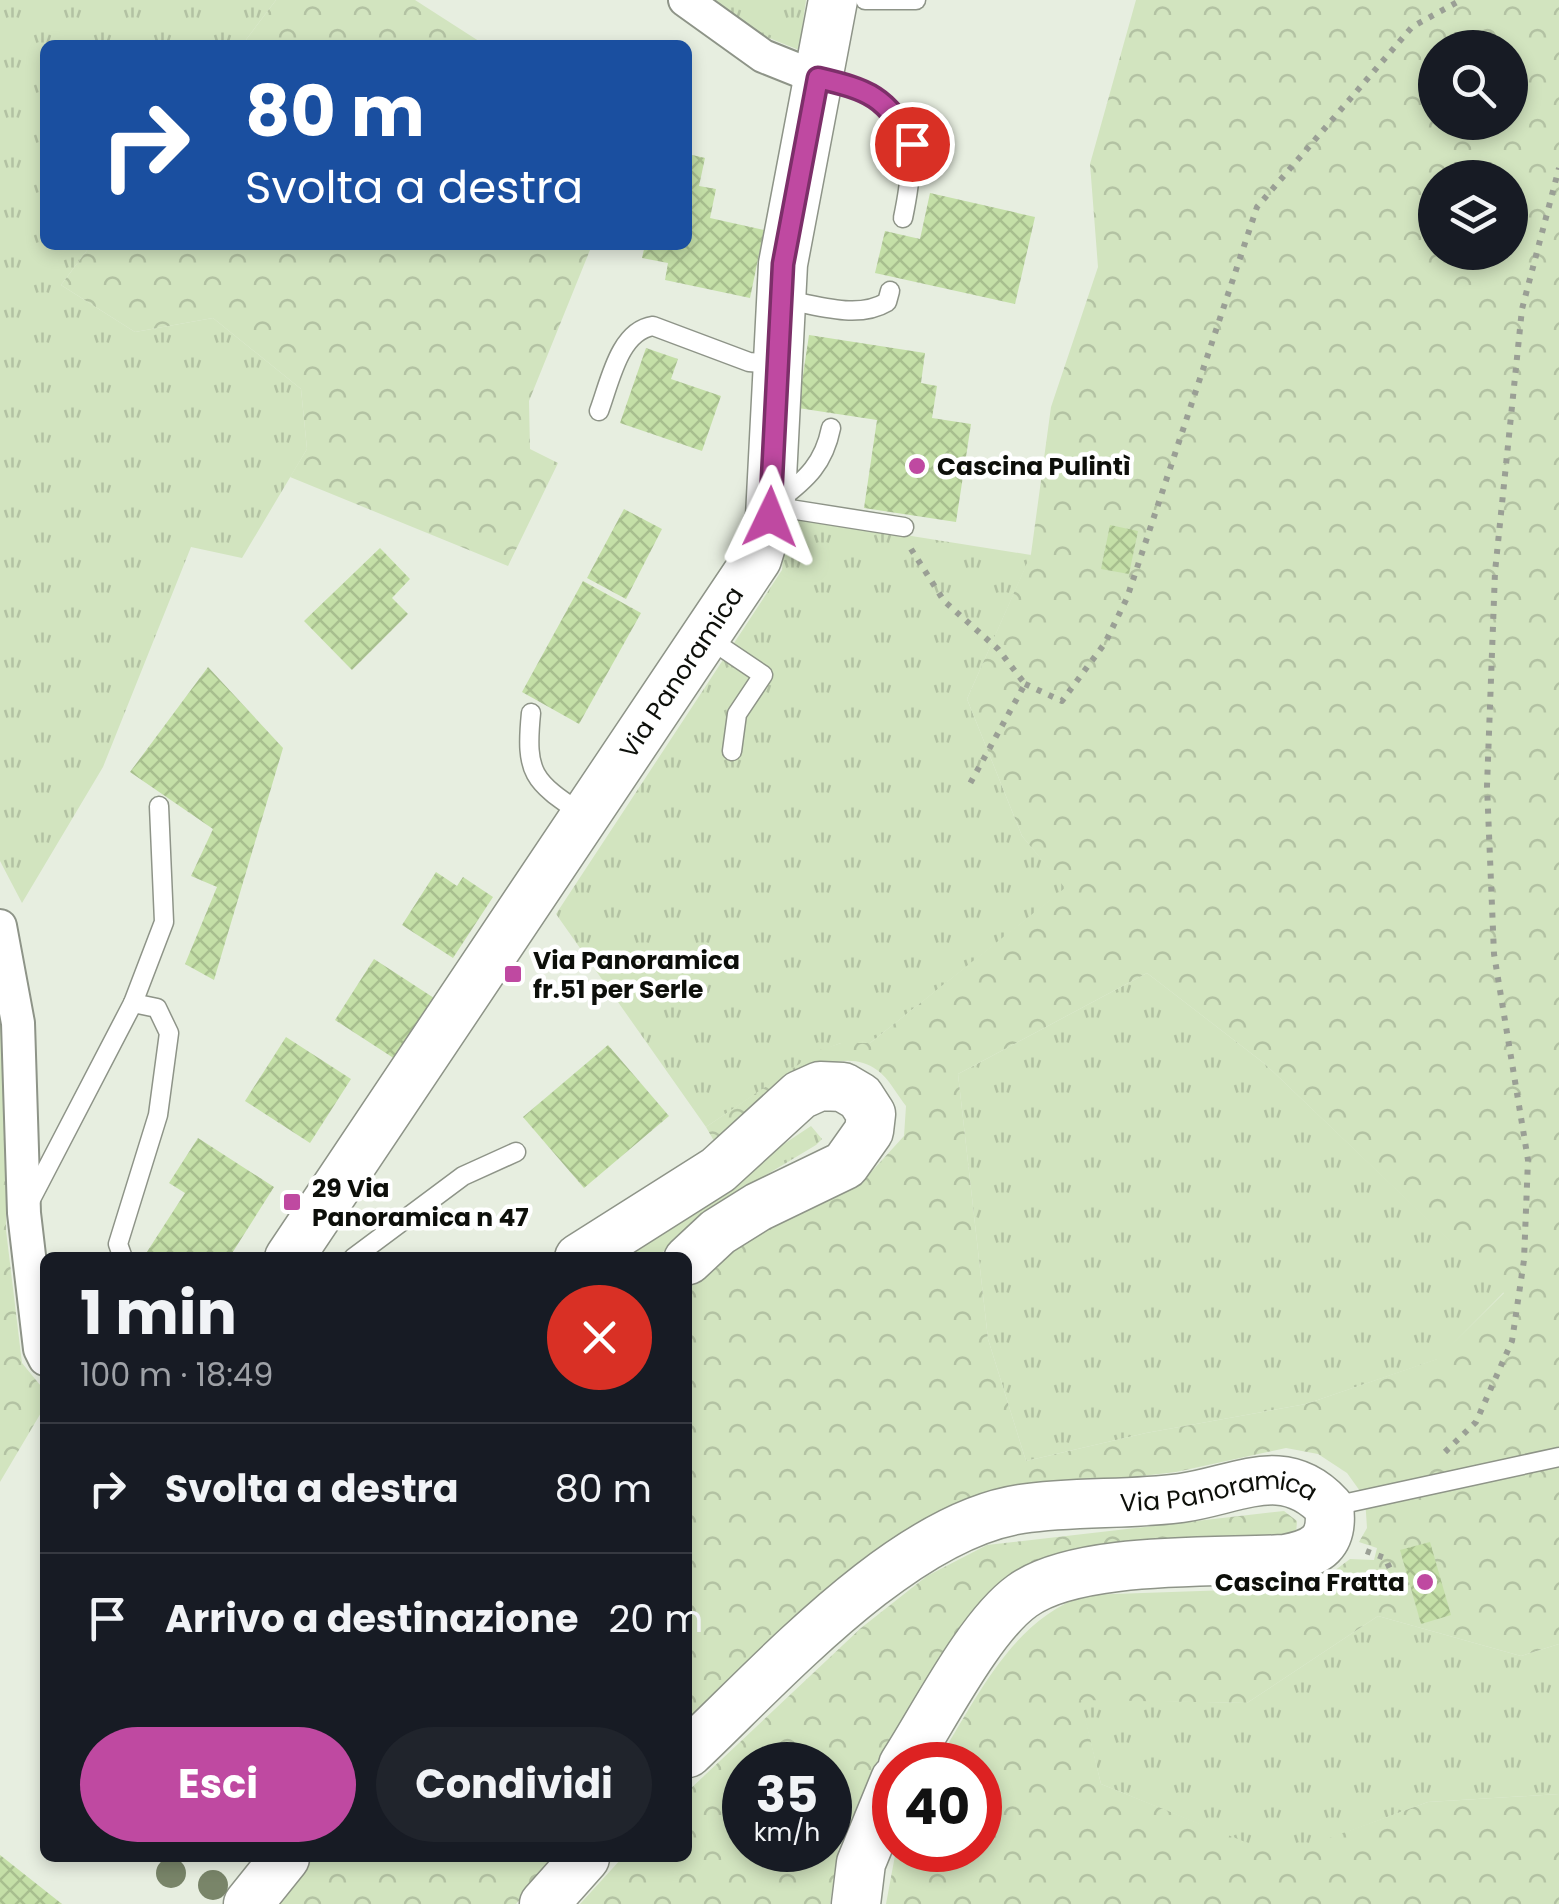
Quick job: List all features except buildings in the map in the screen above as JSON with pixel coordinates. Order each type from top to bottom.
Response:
[{"type":"street","points":[[685,0],[762,56],[818,78]]},
{"type":"street","name":"Via Panoramica","points":[[293,1252],[708,638],[757,559],[770,506],[780,300],[833,0]]},
{"type":"street","points":[[0,926],[18,1023],[24,1213],[40,1350]]},
{"type":"street","points":[[588,1252],[718,1170],[800,1095],[832,1086],[860,1098],[871,1114],[869,1132],[845,1165],[758,1207],[718,1232],[692,1256]]},
{"type":"street","name":"Via Panoramica","points":[[692,1749],[839,1612],[909,1557],[972,1524],[1019,1509],[1181,1498],[1271,1480],[1294,1480],[1312,1489],[1329,1507],[1328,1535],[1313,1553],[1285,1559],[1092,1570],[1054,1578],[1021,1597],[993,1626],[919,1742]]},
{"type":"street","points":[[856,1904],[861,1863],[872,1836]]},
{"type":"street","points":[[248,1904],[283,1862]]},
{"type":"street","points":[[544,1904],[581,1862]]},
{"type":"lane","points":[[864,0],[916,0]]},
{"type":"lane","points":[[818,78],[874,93],[898,117],[912,144],[914,164],[903,218]]},
{"type":"lane","points":[[780,300],[852,311],[874,310],[887,302],[890,291]]},
{"type":"lane","points":[[598,411],[628,338],[638,328],[652,326],[748,362],[775,364]]},
{"type":"lane","points":[[770,506],[810,477],[827,450],[831,428]]},
{"type":"lane","points":[[770,506],[904,527]]},
{"type":"lane","points":[[708,638],[764,676],[737,714],[732,750]]},
{"type":"lane","points":[[531,714],[530,767],[540,786],[586,817]]},
{"type":"lane","points":[[24,1213],[133,1003],[164,922],[159,806]]},
{"type":"lane","points":[[121,1252],[118,1244],[158,1115],[169,1033],[157,1008],[133,1003]]},
{"type":"lane","points":[[362,1252],[463,1176],[516,1152]]},
{"type":"lane","points":[[1329,1507],[1559,1457]]},
{"type":"path","points":[[904,527],[906,542],[930,584],[1007,659],[1025,684],[1062,701],[1105,644],[1128,598],[1257,207],[1412,28],[1461,0]]},
{"type":"path","points":[[1432,1486],[1445,1452],[1476,1422],[1512,1341],[1524,1260],[1528,1160],[1494,954],[1486,786],[1495,572],[1522,309],[1559,168]]},
{"type":"path","points":[[966,788],[1025,684]]},
{"type":"path","points":[[1376,1554],[1386,1558],[1399,1588]]},
{"type":"green space","points":[[0,0],[276,0],[246,40],[40,40],[40,250],[87,250],[61,285],[135,332],[213,318],[301,389],[307,449],[242,558],[191,547],[103,767],[22,903],[0,861]]},
{"type":"green space","points":[[276,0],[415,0],[477,40],[246,40]]},
{"type":"green space","points":[[709,0],[806,0],[799,50],[754,32]]},
{"type":"green space","points":[[1136,0],[1559,0],[1559,1644],[1521,1656],[1378,1616],[1247,1703],[1081,1700],[1101,1784],[1280,1856],[1428,1802],[1559,1794],[1559,1904],[886,1904],[892,1872],[1002,1872],[1002,1742],[949,1742],[997,1666],[1035,1624],[1058,1607],[1085,1595],[1290,1588],[1330,1574],[1350,1559],[1374,1560],[1377,1548],[1359,1542],[1367,1528],[1365,1498],[1347,1473],[1318,1454],[1286,1448],[1176,1472],[1005,1492],[692,1720],[692,1283],[747,1239],[862,1182],[904,1136],[906,1106],[877,1070],[857,1062],[836,1062],[791,1081],[714,1141],[706,1127],[820,1050],[841,1043],[870,1043],[1065,888],[1022,836],[967,699],[1031,554],[1051,407],[1098,267],[1090,164]],"holes":[[[1147,973],[1265,1064],[1504,1293],[1437,1359],[1306,1404],[1146,1433],[1026,1461],[988,1339],[958,1074]]]},
{"type":"green space","points":[[87,250],[590,250],[529,401],[530,449],[558,463],[508,566],[290,477],[307,449],[301,389],[213,318],[135,332],[61,285]]},
{"type":"green space","points":[[786,516],[1031,555],[967,699],[1022,836],[1066,888],[870,1043],[841,1043],[820,1051],[706,1127],[556,914],[782,570]]},
{"type":"green space","points":[[1147,973],[1265,1064],[1504,1292],[1438,1359],[1306,1404],[1146,1433],[1026,1461],[988,1339],[958,1074]]},
{"type":"green space","points":[[0,1016],[8,1064],[6,1230],[22,1363],[40,1385],[40,1414],[0,1482]]},
{"type":"green space","points":[[811,1126],[822,1139],[766,1175],[663,1252],[621,1252]]},
{"type":"green space","points":[[1284,1511],[1297,1521],[1296,1534],[976,1614],[890,1742],[872,1742],[872,1772],[852,1818],[852,1742],[740,1742],[861,1628],[927,1576],[987,1545]]},
{"type":"green space","points":[[1378,1616],[1521,1656],[1559,1644],[1559,1794],[1428,1802],[1280,1857],[1101,1784],[1080,1699],[1247,1703]]},
{"type":"green space","points":[[722,1759],[722,1872],[835,1872],[830,1904],[580,1904],[618,1862],[692,1862],[692,1787]]},
{"type":"green space","points":[[303,1862],[554,1862],[516,1904],[270,1904]]},
{"type":"place","name":"Cascina Pulintì","points":[[917,466]]},
{"type":"place","name":"Via Panoramica fr.51 per Serle","points":[[513,974]]},
{"type":"place","name":"29 Via Panoramica n 47","points":[[292,1202]]},
{"type":"place","name":"Cascina Fratta","points":[[1425,1582]]},
{"type":"route","points":[[770,517],[776,338],[783,264],[818,78],[874,93],[898,117],[912,144]]}]
